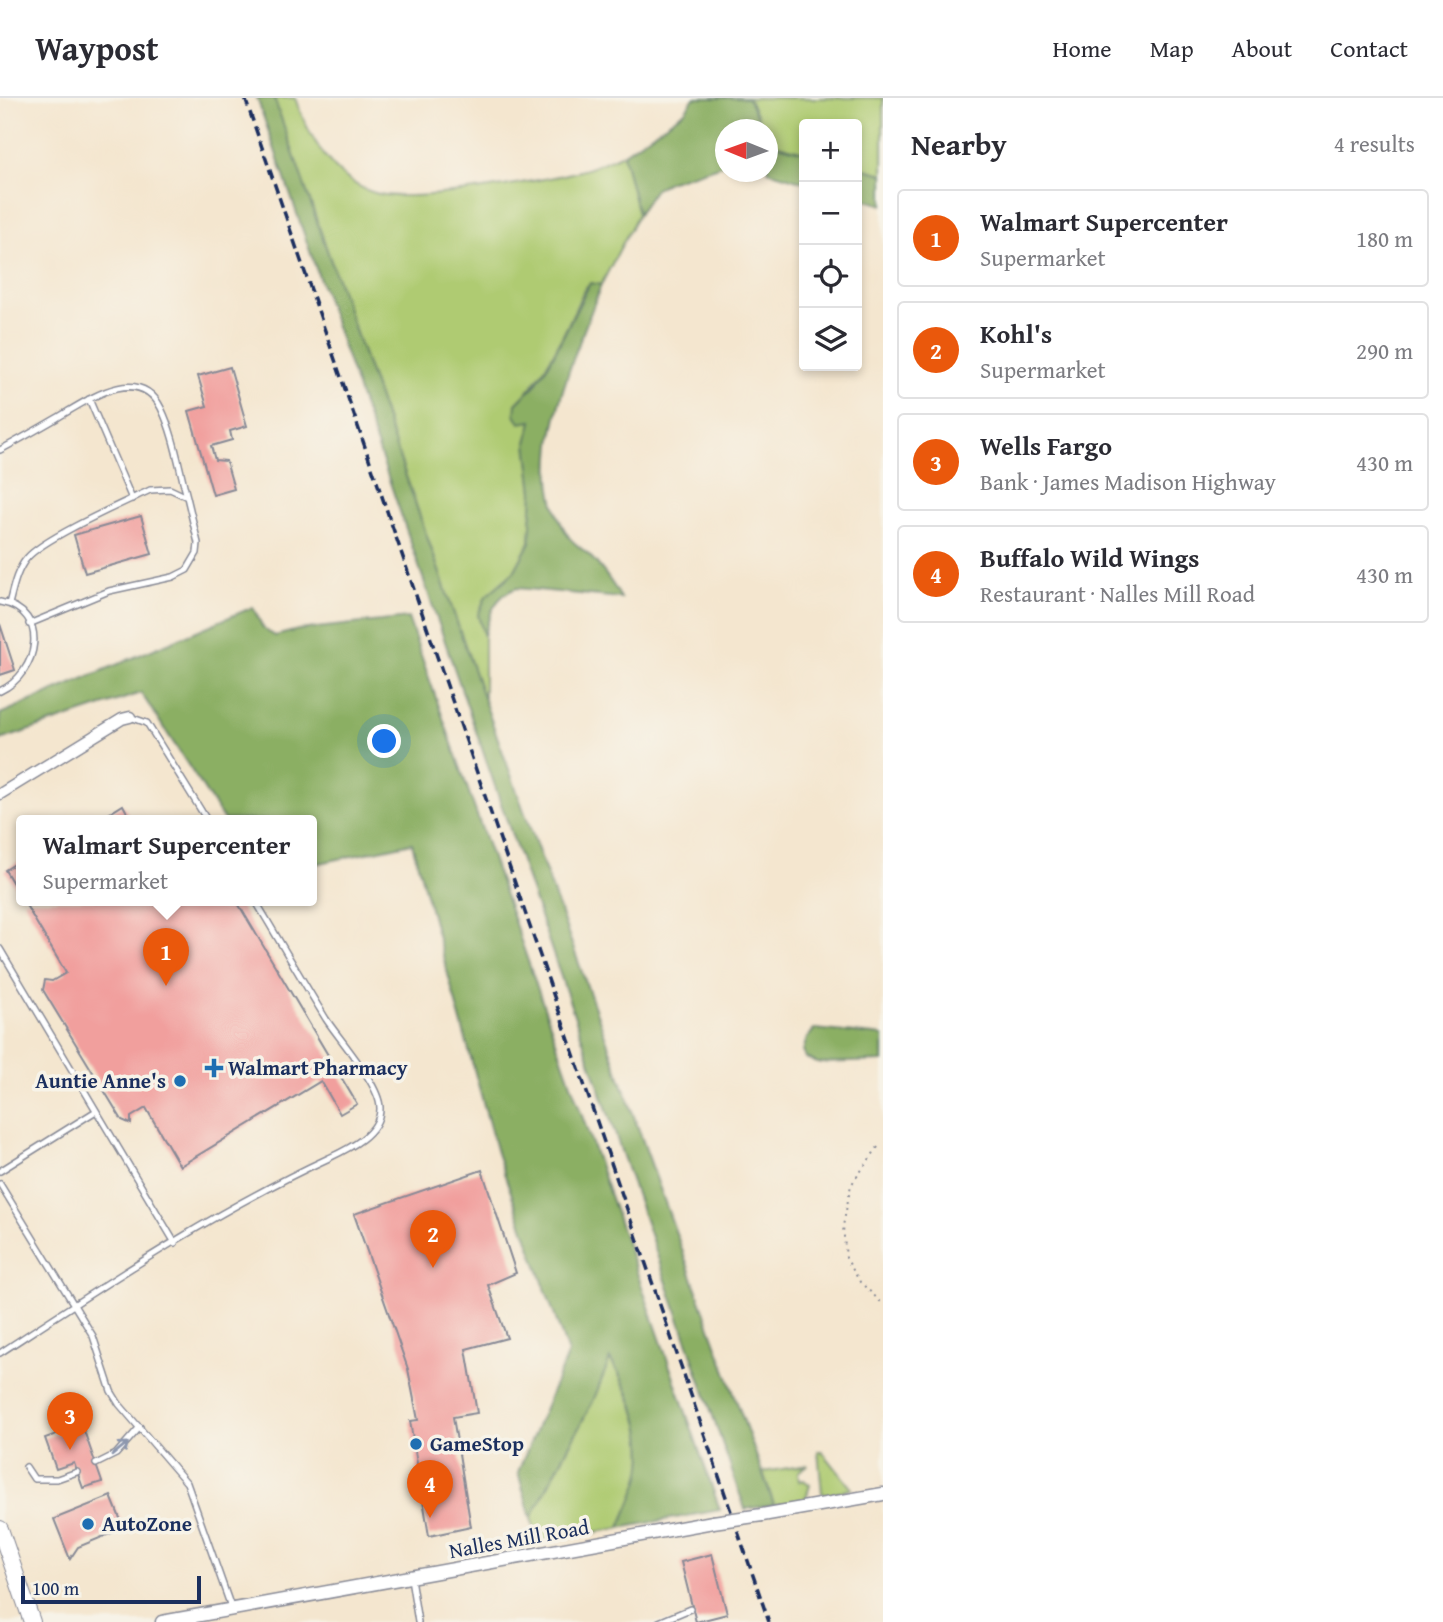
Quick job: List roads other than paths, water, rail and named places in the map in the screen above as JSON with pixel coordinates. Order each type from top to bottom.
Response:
[{"type":"main road","points":[[0,1529],[32,1622]]},
{"type":"street","points":[[0,794],[122,719],[130,717]]},
{"type":"street","name":"Nalles Mill Road","points":[[162,1622],[231,1614],[713,1522],[883,1494]]},
{"type":"lane","points":[[0,450],[100,392],[121,387],[134,388],[154,398],[163,412],[198,543],[193,562],[187,570],[173,577],[109,591],[29,624]]},
{"type":"lane","points":[[89,399],[132,499]]},
{"type":"lane","points":[[9,604],[19,570],[35,550],[132,499],[161,489],[187,497]]},
{"type":"lane","points":[[0,602],[18,609],[29,624],[34,648],[32,660],[19,679],[0,691]]},
{"type":"lane","points":[[130,717],[147,723],[204,815]]},
{"type":"lane","points":[[0,1353],[72,1303],[295,1173],[336,1154],[368,1134],[378,1119],[379,1101],[375,1092],[259,906]]},
{"type":"lane","points":[[0,949],[175,1244]]},
{"type":"lane","points":[[0,1171],[96,1111]]},
{"type":"lane","points":[[0,1184],[93,1336],[111,1391],[187,1483],[231,1614]]},
{"type":"lane","points":[[96,1464],[116,1454],[140,1427]]},
{"type":"lane","points":[[26,1467],[34,1479],[44,1481],[77,1472]]},
{"type":"lane","points":[[411,1578],[418,1622]]},
{"type":"lane","points":[[659,1622],[690,1609]]},
{"type":"railway","points":[[245,98],[769,1622]]},
{"type":"place","name":"Walmart Supercenter","points":[[166,986]]},
{"type":"place","name":"Walmart Pharmacy","points":[[214,1068]]},
{"type":"place","name":"Auntie Anne's","points":[[180,1081]]},
{"type":"place","name":"Kohl's","points":[[433,1268]]},
{"type":"place","name":"GameStop","points":[[416,1444]]},
{"type":"place","name":"Wells Fargo","points":[[70,1450]]},
{"type":"place","name":"Buffalo Wild Wings","points":[[430,1518]]},
{"type":"place","name":"AutoZone","points":[[88,1524]]}]
